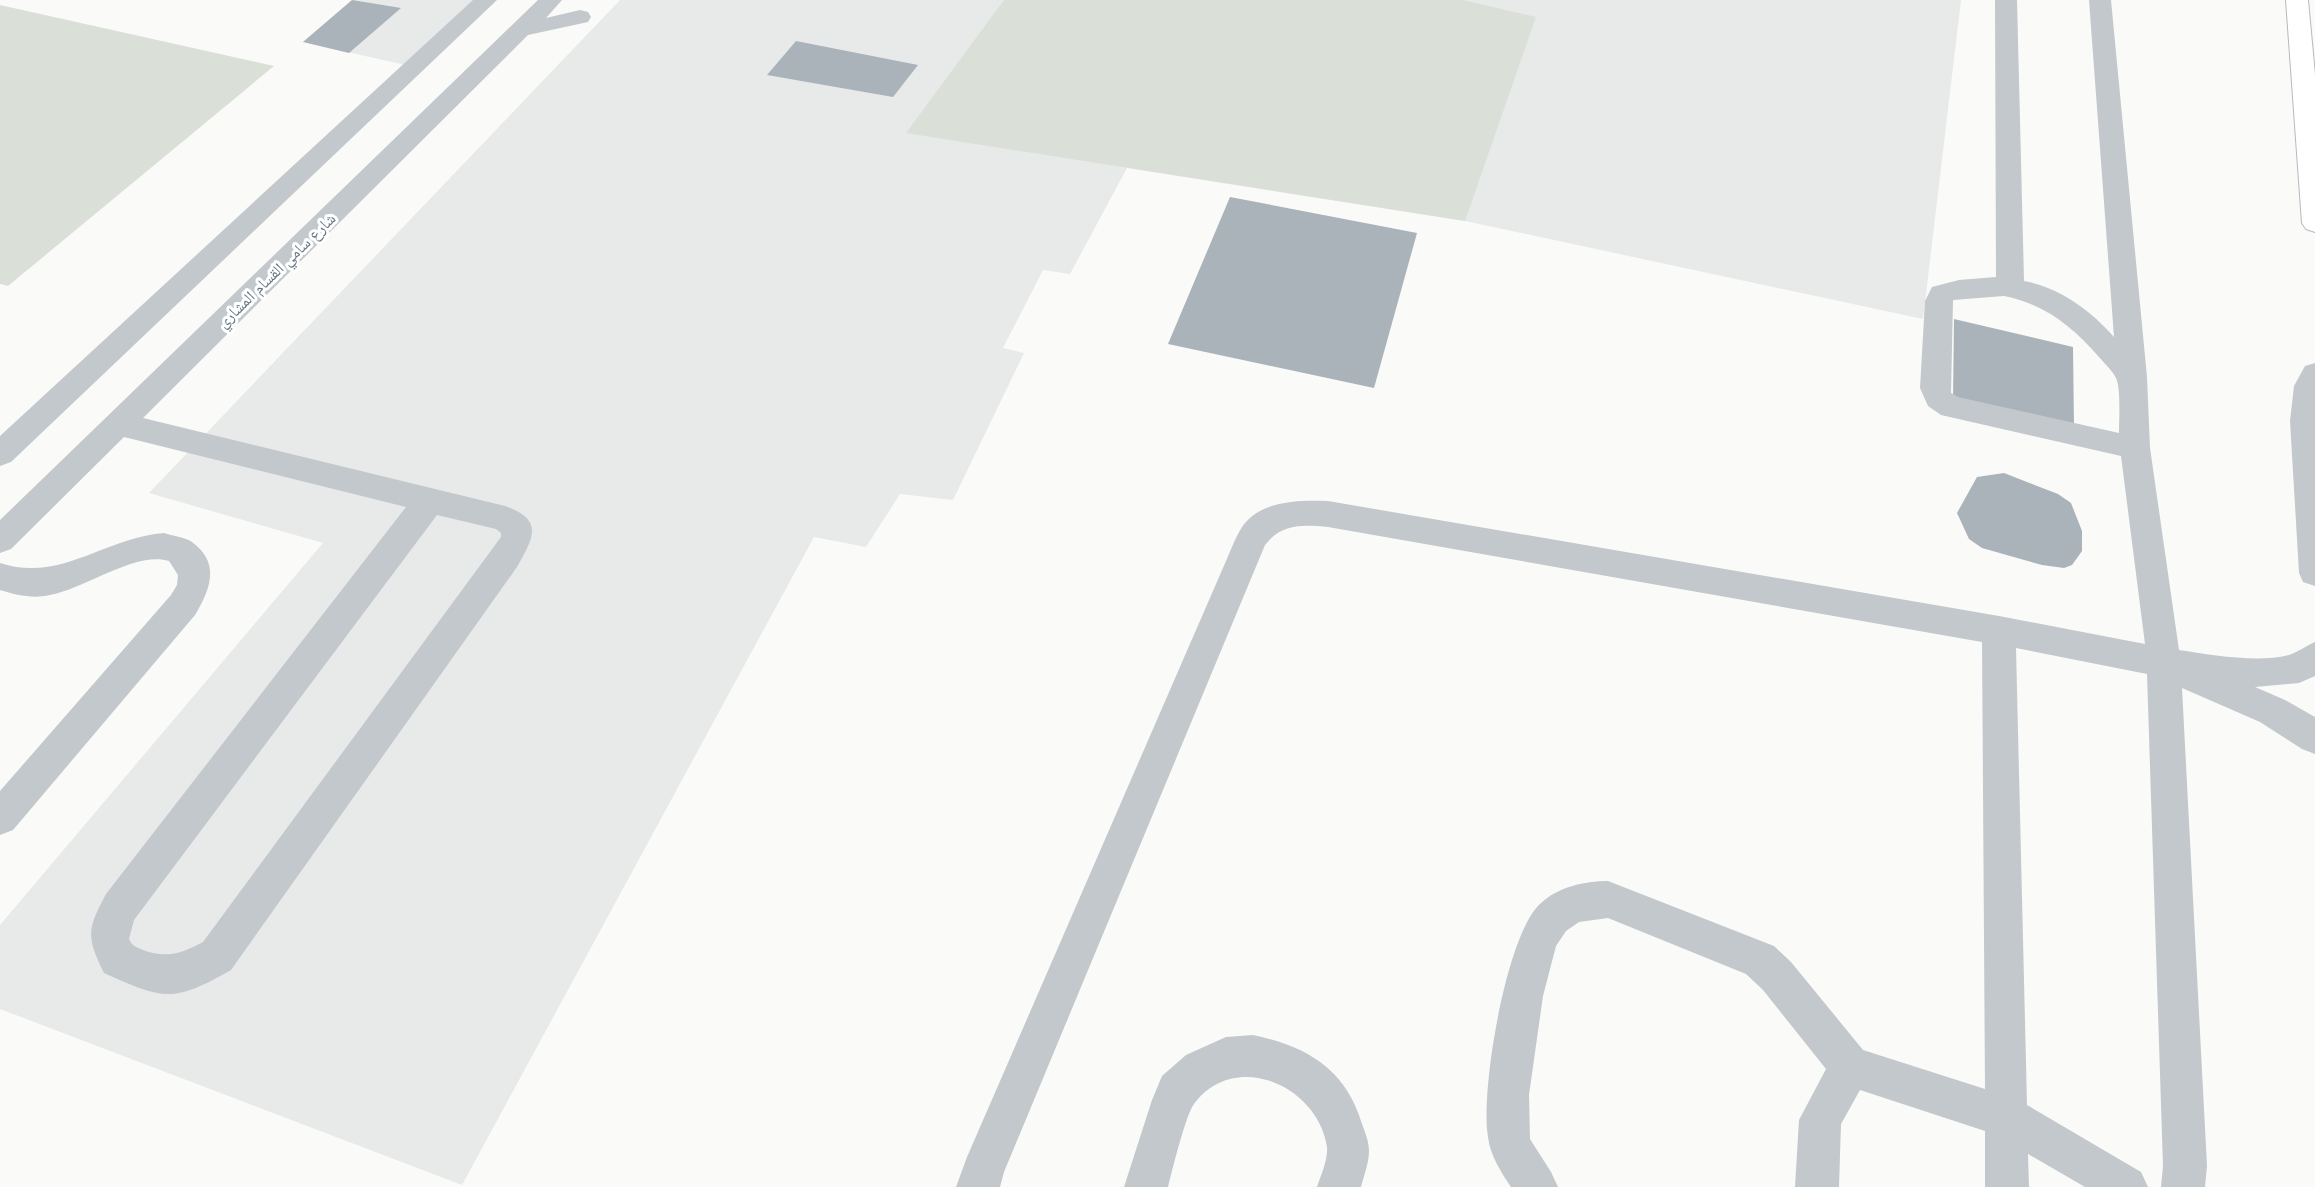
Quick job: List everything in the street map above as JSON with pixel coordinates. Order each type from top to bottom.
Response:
[{"type":"main road","points":[[2298,0],[2315,52]]},
{"type":"main road","points":[[2298,0],[2315,223]]},
{"type":"street","points":[[449,0],[483,3]]},
{"type":"street","name":"شارع سامي القسام المشاري","points":[[0,540],[551,0]]},
{"type":"street","points":[[2006,0],[2010,288]]},
{"type":"street","points":[[2100,0],[2132,377],[2135,448],[2164,663],[2184,1155],[2183,1187]]},
{"type":"street","points":[[0,454],[483,3]]},
{"type":"street","points":[[521,30],[580,17]]},
{"type":"street","points":[[2132,377],[2091,328],[2074,314],[2044,297],[1993,286],[1953,290],[1942,294],[1939,301],[1935,388],[1939,400],[1952,407],[2135,448]]},
{"type":"street","points":[[2074,314],[2102,311],[2125,301]]},
{"type":"street","points":[[2315,374],[2309,386],[2305,420],[2315,573]]},
{"type":"street","points":[[119,424],[504,519],[517,527],[517,538],[506,558],[217,956],[192,970],[168,976],[145,971],[118,958],[110,941],[111,924],[120,907],[429,501]]},
{"type":"street","points":[[978,1187],[982,1172],[1242,561],[1257,532],[1270,521],[1299,513],[1328,514],[1998,630],[2164,663],[2237,672],[2277,672],[2292,671],[2313,661],[2315,657]]},
{"type":"street","points":[[0,576],[13,581],[50,582],[71,577],[113,556],[135,549],[157,546],[176,549],[189,558],[195,571],[195,587],[183,605],[0,818]]},
{"type":"street","points":[[1998,630],[2007,1187]]},
{"type":"street","points":[[2164,663],[2272,711],[2297,724],[2315,738]]},
{"type":"street","points":[[1536,1187],[1515,1153],[1509,1137],[1508,1095],[1524,988],[1534,949],[1547,922],[1569,906],[1589,899],[1608,899],[1760,960],[1777,976],[1850,1066],[2006,1117],[2126,1187]]},
{"type":"street","points":[[1146,1187],[1176,1092],[1196,1072],[1213,1063],[1221,1059],[1250,1054],[1278,1059],[1304,1072],[1325,1093],[1341,1120],[1348,1149],[1339,1187]]},
{"type":"street","points":[[1817,1187],[1820,1120],[1850,1066]]},
{"type":"shaded area","points":[[353,0],[486,0],[414,67],[303,42]]},
{"type":"shaded area","points":[[620,0],[1961,0],[1923,319],[1465,221],[1127,168],[1070,274],[1043,270],[1003,348],[1024,353],[953,500],[900,494],[866,547],[814,537],[462,1185],[0,1009],[0,925],[323,543],[149,493]]},
{"type":"shaded area","points":[[1004,0],[1463,0],[1536,17],[1465,221],[906,133]]},
{"type":"shaded area","points":[[0,5],[274,66],[8,286],[0,284]]},
{"type":"building","points":[[352,0],[401,8],[349,53],[303,42]]},
{"type":"building","points":[[796,41],[918,65],[893,97],[767,75]]},
{"type":"building","points":[[1230,197],[1417,233],[1374,388],[1168,344]]},
{"type":"building","points":[[1954,319],[2073,347],[2074,428],[1953,400]]},
{"type":"building","points":[[2004,473],[2058,494],[2071,503],[2082,531],[2082,551],[2072,565],[2064,568],[2042,565],[1982,548],[1969,539],[1957,513],[1977,477]]}]
